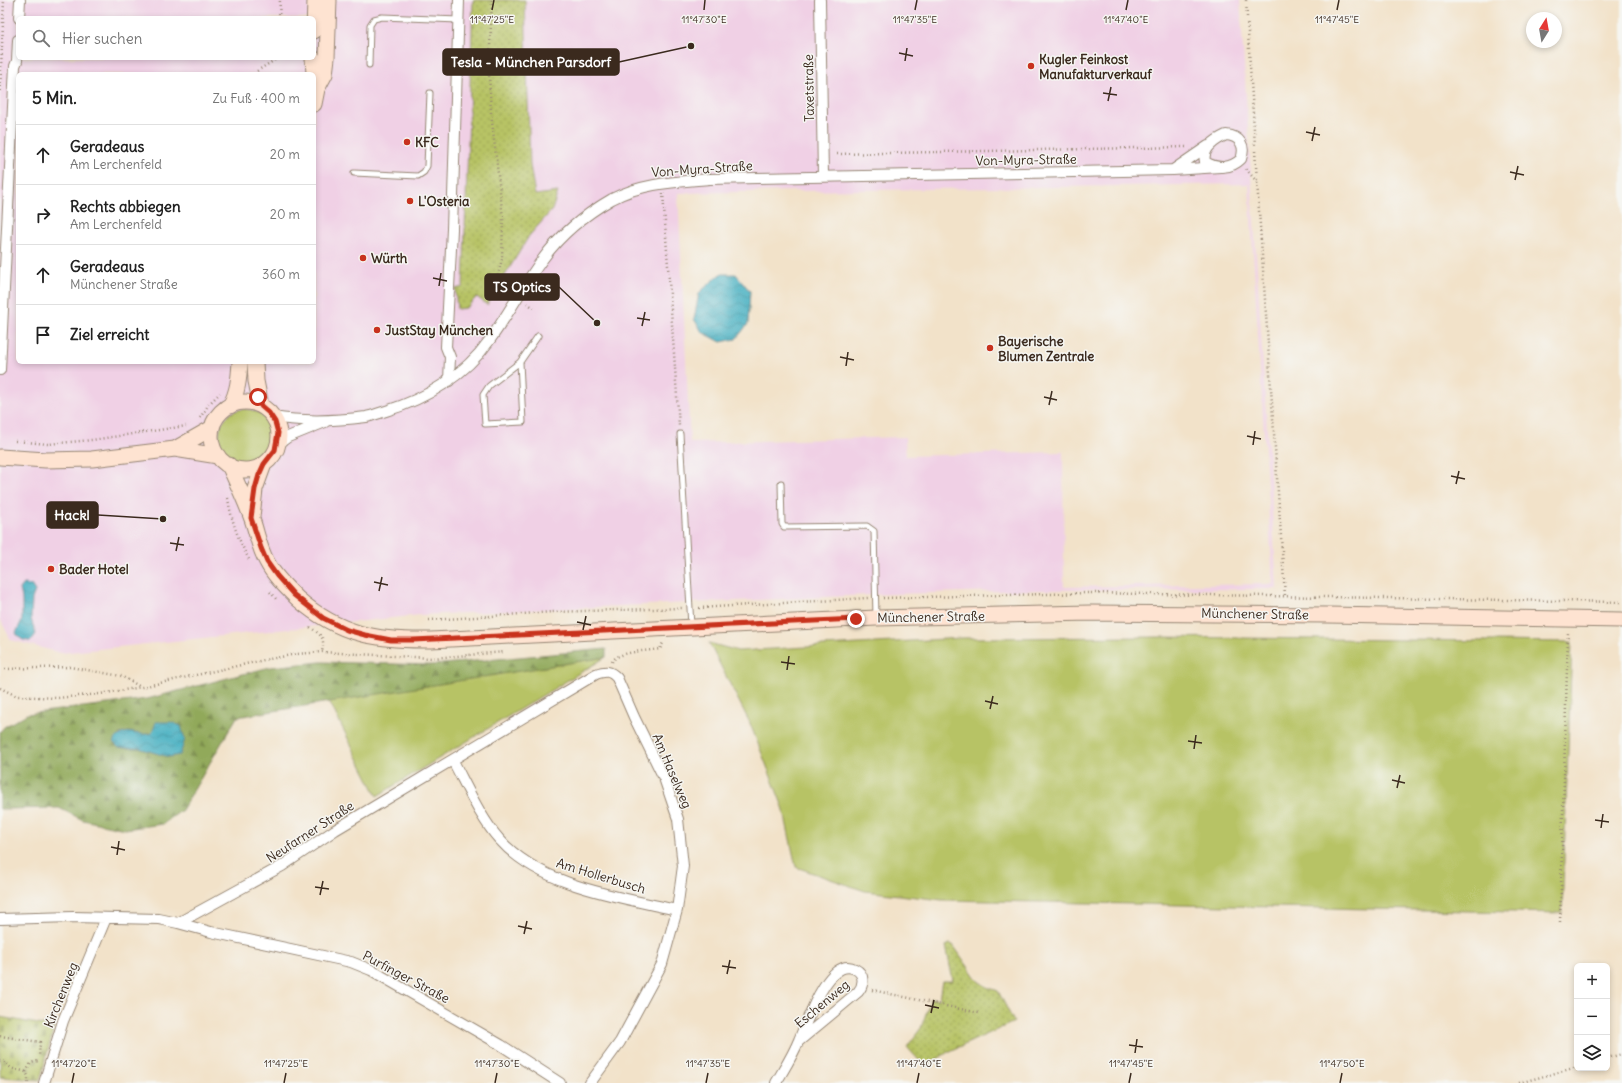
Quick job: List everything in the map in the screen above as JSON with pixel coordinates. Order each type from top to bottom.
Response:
[{"type":"street","points":[[19,16],[20,0]]},
{"type":"street","points":[[314,16],[315,0]]},
{"type":"street","points":[[316,79],[325,74],[329,0]]},
{"type":"street","points":[[449,380],[450,357],[446,347],[452,230],[460,0]]},
{"type":"street","name":"Taxetstraße","points":[[820,0],[823,176]]},
{"type":"street","points":[[0,370],[15,66],[17,60]]},
{"type":"street","points":[[313,60],[314,72]]},
{"type":"street","name":"Von-Myra-Straße","points":[[272,417],[327,421],[367,417],[402,406],[427,394],[449,380],[476,358],[489,342],[543,259],[569,230],[613,198],[636,189],[662,183],[709,179],[1173,170],[1220,167],[1232,166],[1238,163],[1242,159],[1243,147],[1237,138],[1226,135],[1173,170]]},
{"type":"street","points":[[1207,147],[1203,157],[1205,162],[1220,167]]},
{"type":"street","points":[[230,406],[239,381],[240,364]]},
{"type":"street","points":[[256,364],[256,381],[261,406]]},
{"type":"street","points":[[0,457],[46,460],[92,459],[175,449],[223,461],[234,468],[246,469],[258,467],[264,464],[272,455],[277,445],[278,433],[272,417],[261,406],[245,402],[230,406],[220,412],[212,428],[211,440],[223,461]]},
{"type":"street","name":"Von-Myra-Straße","points":[[277,445],[288,437],[327,421]]},
{"type":"street","points":[[175,449],[212,428]]},
{"type":"street","name":"Münchener Straße","points":[[223,461],[241,490],[267,562],[287,588],[309,608],[323,618],[347,630],[391,640],[425,640],[876,618],[1090,613],[1622,620]]},
{"type":"street","name":"Münchener Straße","points":[[251,518],[255,489],[264,464]]},
{"type":"street","name":"Neufarner Straße","points":[[178,922],[282,866],[334,830],[453,761],[596,674],[604,671],[608,672]]},
{"type":"street","name":"Am Haselweg","points":[[590,1083],[620,1042],[662,964],[677,910],[683,866],[678,819],[664,778],[634,717],[617,678],[608,672]]},
{"type":"street","name":"Am Hollerbusch","points":[[453,761],[484,818],[498,839],[509,850],[526,862],[559,879],[592,890],[677,910]]},
{"type":"street","points":[[0,920],[106,918],[159,919],[178,922]]},
{"type":"street","name":"Kirchenweg","points":[[44,1083],[63,1021],[106,918]]},
{"type":"street","name":"Purfinger Straße","points":[[178,922],[211,932],[351,962],[371,970],[501,1045],[560,1083]]},
{"type":"street","name":"Eschenweg","points":[[776,1083],[799,1040],[813,1006],[830,978],[840,970],[846,968],[854,968],[860,972],[863,981],[862,987],[858,992],[799,1040]]},
{"type":"lane","points":[[369,65],[370,25],[374,19],[382,17],[459,20]]},
{"type":"lane","points":[[354,173],[418,176],[424,172],[427,166],[430,92]]},
{"type":"lane","points":[[520,362],[523,422],[485,424],[483,395],[489,386],[520,362],[538,336]]},
{"type":"lane","points":[[680,434],[691,627]]},
{"type":"lane","points":[[781,483],[782,524],[784,527],[867,526],[874,532],[876,618]]},
{"type":"path","points":[[0,91],[4,0]]},
{"type":"path","points":[[279,16],[280,0]]},
{"type":"path","points":[[492,0],[489,71],[491,113],[503,218],[502,259],[496,284],[501,289],[534,308]]},
{"type":"path","points":[[1246,0],[1285,596]]},
{"type":"path","points":[[257,71],[275,60]]},
{"type":"path","points":[[837,154],[1207,147]]},
{"type":"path","points":[[1246,169],[1257,183]]},
{"type":"path","points":[[662,183],[680,434]]},
{"type":"path","points":[[196,422],[209,404],[222,391]]},
{"type":"path","points":[[15,441],[48,444],[92,440],[191,425]]},
{"type":"path","points":[[429,620],[553,612],[690,608],[876,598],[1089,593],[1622,602]]},
{"type":"path","points":[[1560,922],[1568,619]]},
{"type":"path","points":[[608,672],[613,659],[618,656],[622,654],[660,649],[665,638]]},
{"type":"path","points":[[0,688],[17,696],[57,698],[100,694],[142,687],[264,660],[297,654],[322,652]]},
{"type":"path","points":[[5,668],[70,667],[121,676],[142,687]]},
{"type":"path","points":[[862,987],[979,1013]]},
{"type":"path","points":[[0,1036],[40,1042],[38,1062],[31,1063],[26,1072],[28,1083]]},
{"type":"path","points":[[1610,1057],[1622,1054]]},
{"type":"path","points":[[0,1061],[6,1062],[12,1069],[26,1072]]},
{"type":"path","points":[[1519,1083],[1574,1068]]},
{"type":"shaded area","points":[[0,0],[1240,0],[1277,589],[1038,590],[893,594],[420,615],[61,653],[11,640],[0,619]],"holes":[[[1249,184],[1273,584],[1064,587],[1063,452],[906,456],[905,437],[690,443],[678,193]]]},
{"type":"green space","points":[[473,0],[525,0],[530,165],[535,195],[558,192],[552,210],[529,236],[487,305],[477,297],[466,308],[457,309],[455,289],[463,287]]},
{"type":"green space","points":[[240,409],[250,409],[264,416],[271,430],[271,440],[264,454],[250,461],[240,461],[230,457],[223,450],[219,440],[219,430],[223,420],[230,413]]},
{"type":"green space","points":[[1158,637],[1572,642],[1562,913],[942,900],[865,891],[796,867],[783,807],[749,721],[709,643],[738,651],[962,638]]},
{"type":"green space","points":[[606,649],[606,657],[237,717],[182,810],[163,824],[125,829],[83,820],[59,808],[0,809],[0,732],[4,727],[27,714],[147,699],[270,667],[321,662],[432,665]],"holes":[[[129,732],[145,735],[152,733],[169,757],[139,748],[124,748],[119,734]]]},
{"type":"green space","points":[[606,657],[377,796],[329,701]]},
{"type":"green space","points":[[950,944],[953,945],[978,981],[987,987],[998,991],[1014,1022],[948,1052],[925,1067],[907,1047],[921,1028],[931,999],[939,999],[942,981],[953,981],[946,946]]},
{"type":"green space","points":[[0,1017],[54,1027],[40,1080],[0,1077]]},
{"type":"water","points":[[720,274],[736,274],[750,291],[748,324],[736,339],[721,342],[702,332],[694,319],[699,293]]},
{"type":"water","points":[[24,584],[31,585],[35,591],[32,599],[31,619],[36,634],[31,641],[22,639],[16,633],[22,620],[22,598],[20,589]]},
{"type":"water","points":[[156,722],[171,722],[181,726],[185,739],[180,755],[169,757],[139,748],[118,747],[113,742],[118,737],[127,733],[152,733]]},
{"type":"place","name":"Tesla - München Parsdorf","points":[[691,46]]},
{"type":"place","name":"Kugler Feinkost Manufakturverkauf","points":[[1031,66]]},
{"type":"place","name":"KFC","points":[[407,142]]},
{"type":"place","name":"L'Osteria","points":[[410,201]]},
{"type":"place","name":"Würth","points":[[363,258]]},
{"type":"place","name":"TS Optics","points":[[597,323]]},
{"type":"place","name":"JustStay München","points":[[377,330]]},
{"type":"place","name":"Bayerische Blumen Zentrale","points":[[990,348]]},
{"type":"place","name":"Hackl","points":[[163,519]]},
{"type":"place","name":"Bader Hotel","points":[[51,569]]},
{"type":"route","points":[[258,397],[261,406],[269,413],[275,422],[278,433],[275,450],[264,464],[255,489],[251,518],[261,548],[267,562],[294,595],[323,618],[347,630],[391,640],[431,640],[856,619]]}]
